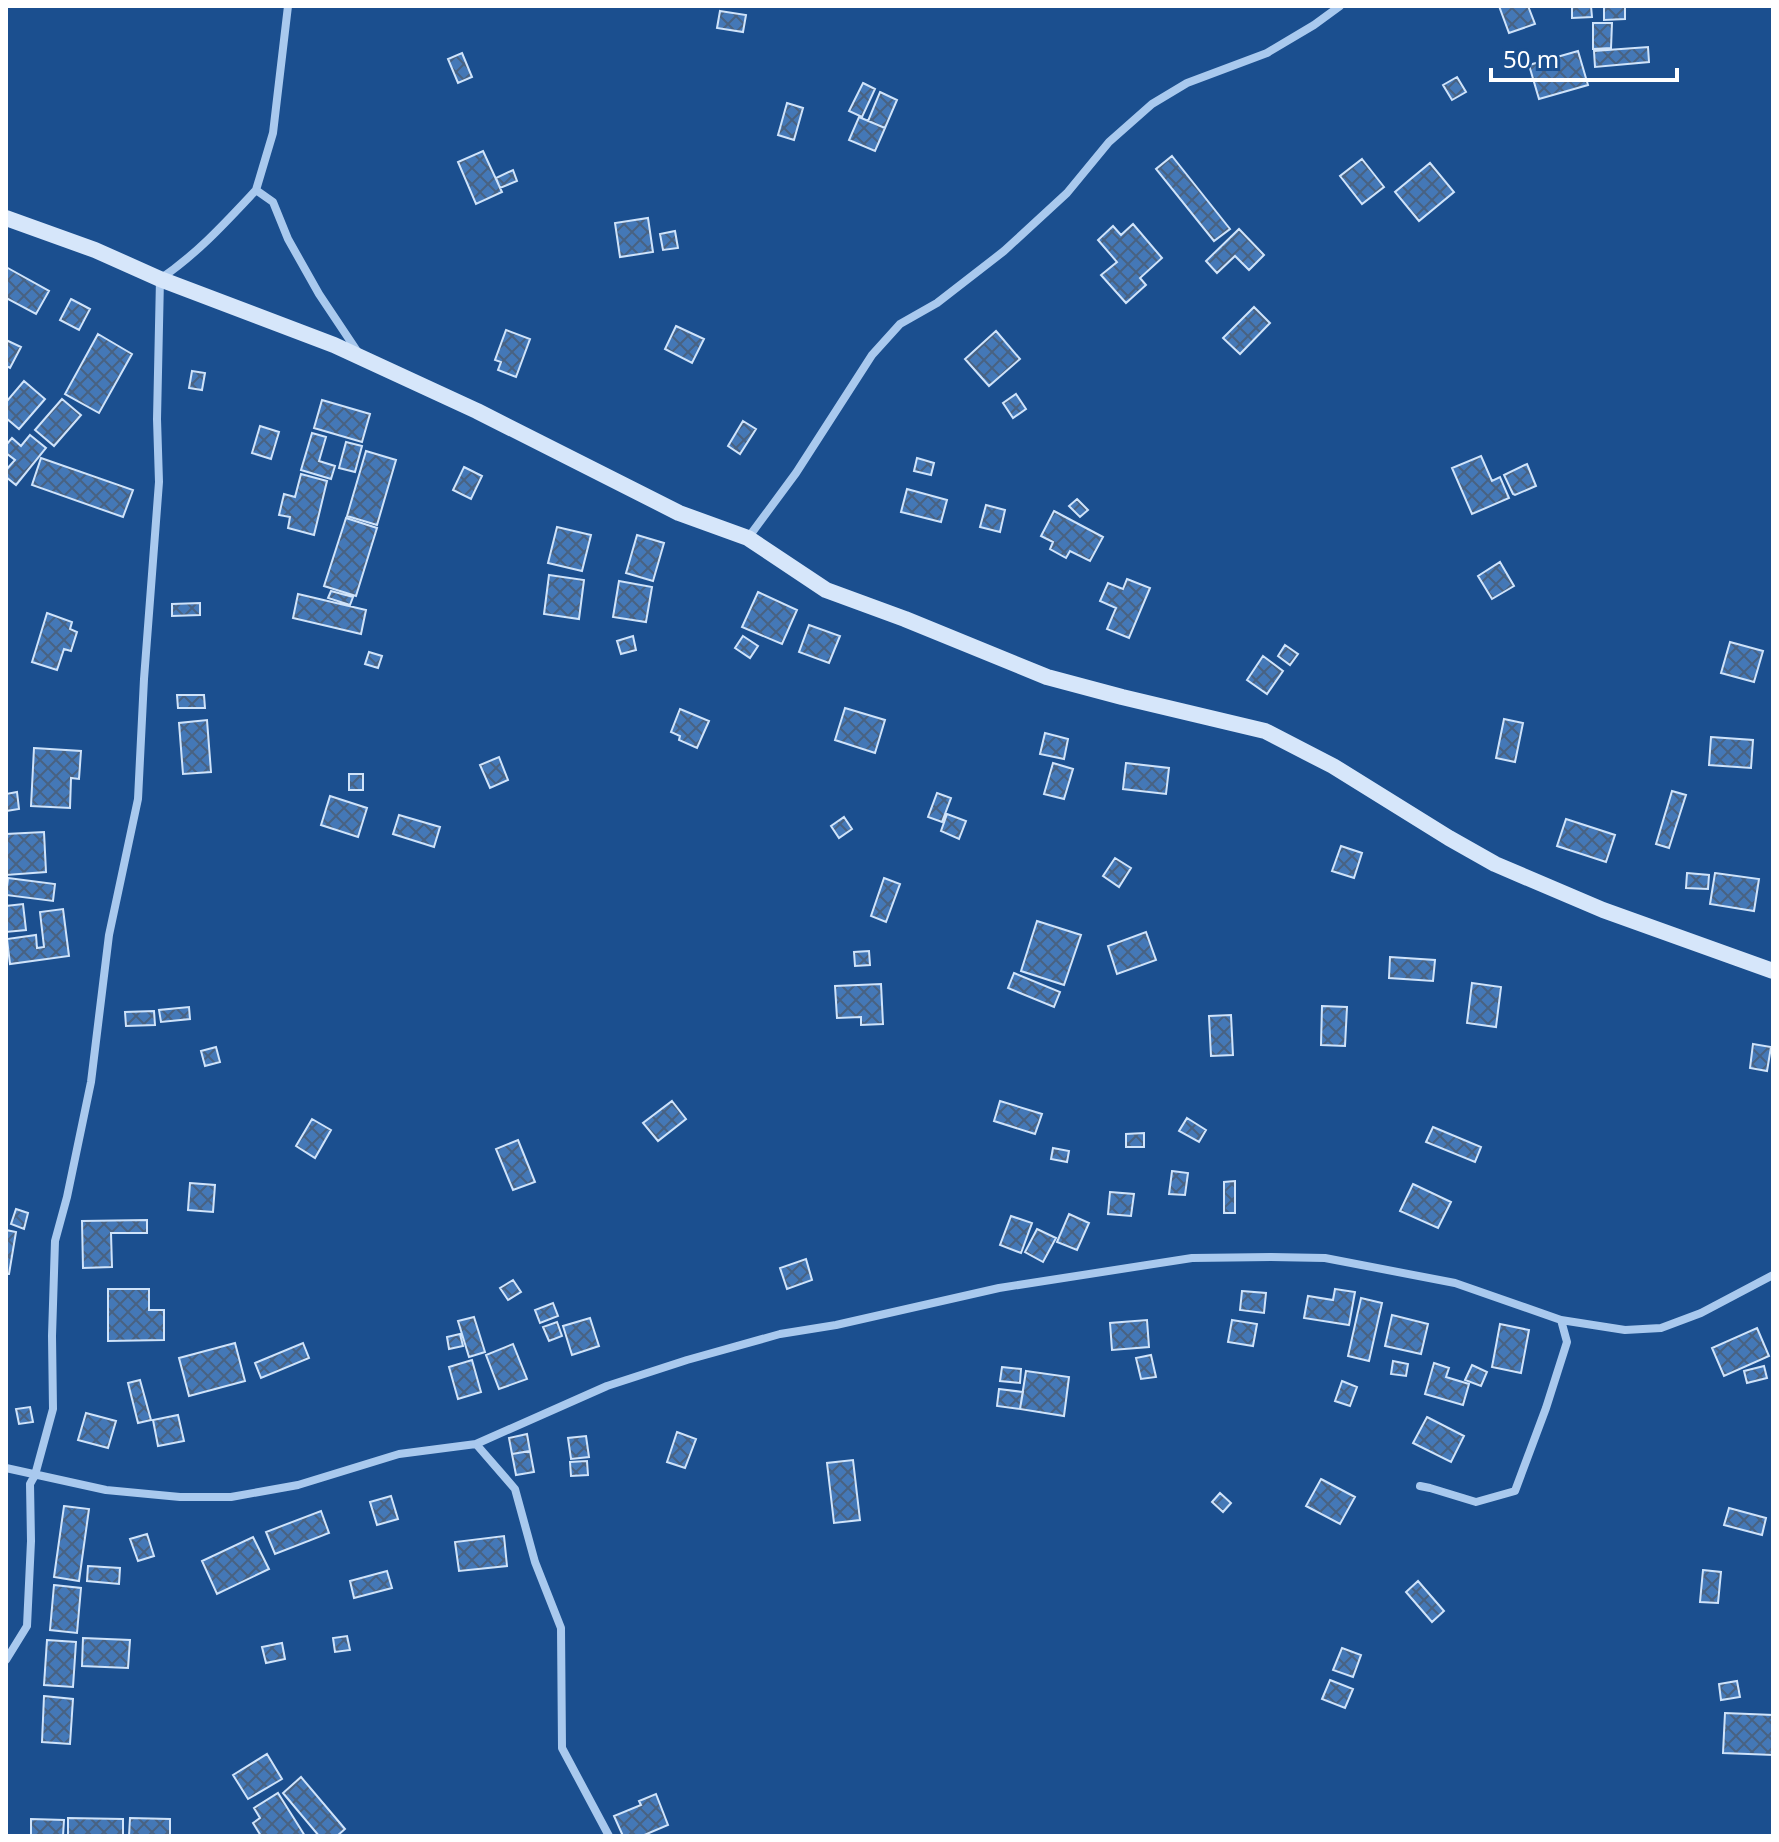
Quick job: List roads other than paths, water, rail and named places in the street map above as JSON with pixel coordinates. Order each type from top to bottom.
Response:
[{"type":"street","points":[[160,279],[222,228],[256,190],[273,133],[288,6]]},
{"type":"street","points":[[748,538],[796,473],[872,355],[900,324],[937,303],[1004,251],[1067,193],[1109,142],[1152,104],[1187,83],[1267,53],[1340,6]]},
{"type":"street","points":[[256,190],[273,202],[288,239],[319,294],[361,357]]},
{"type":"street","points":[[6,218],[95,250],[160,279],[361,357],[477,411],[679,513],[748,538],[826,590],[1047,677],[1265,731],[1333,766],[1495,864],[1603,910],[1773,971]]},
{"type":"street","points":[[6,1660],[27,1626],[30,1484],[53,1409],[55,1241],[91,1082],[109,935],[138,799],[159,482],[160,279]]},
{"type":"street","points":[[6,1468],[106,1490],[180,1497],[231,1497],[298,1485],[399,1454],[476,1444],[607,1386],[780,1334],[836,1325],[999,1288],[1192,1258],[1325,1258],[1455,1283],[1561,1320],[1625,1330],[1661,1328],[1701,1313],[1773,1275]]},
{"type":"street","points":[[1420,1486],[1476,1502],[1515,1491],[1567,1342],[1561,1320]]},
{"type":"street","points":[[476,1444],[515,1489],[535,1562],[561,1628],[562,1748],[609,1836]]}]
